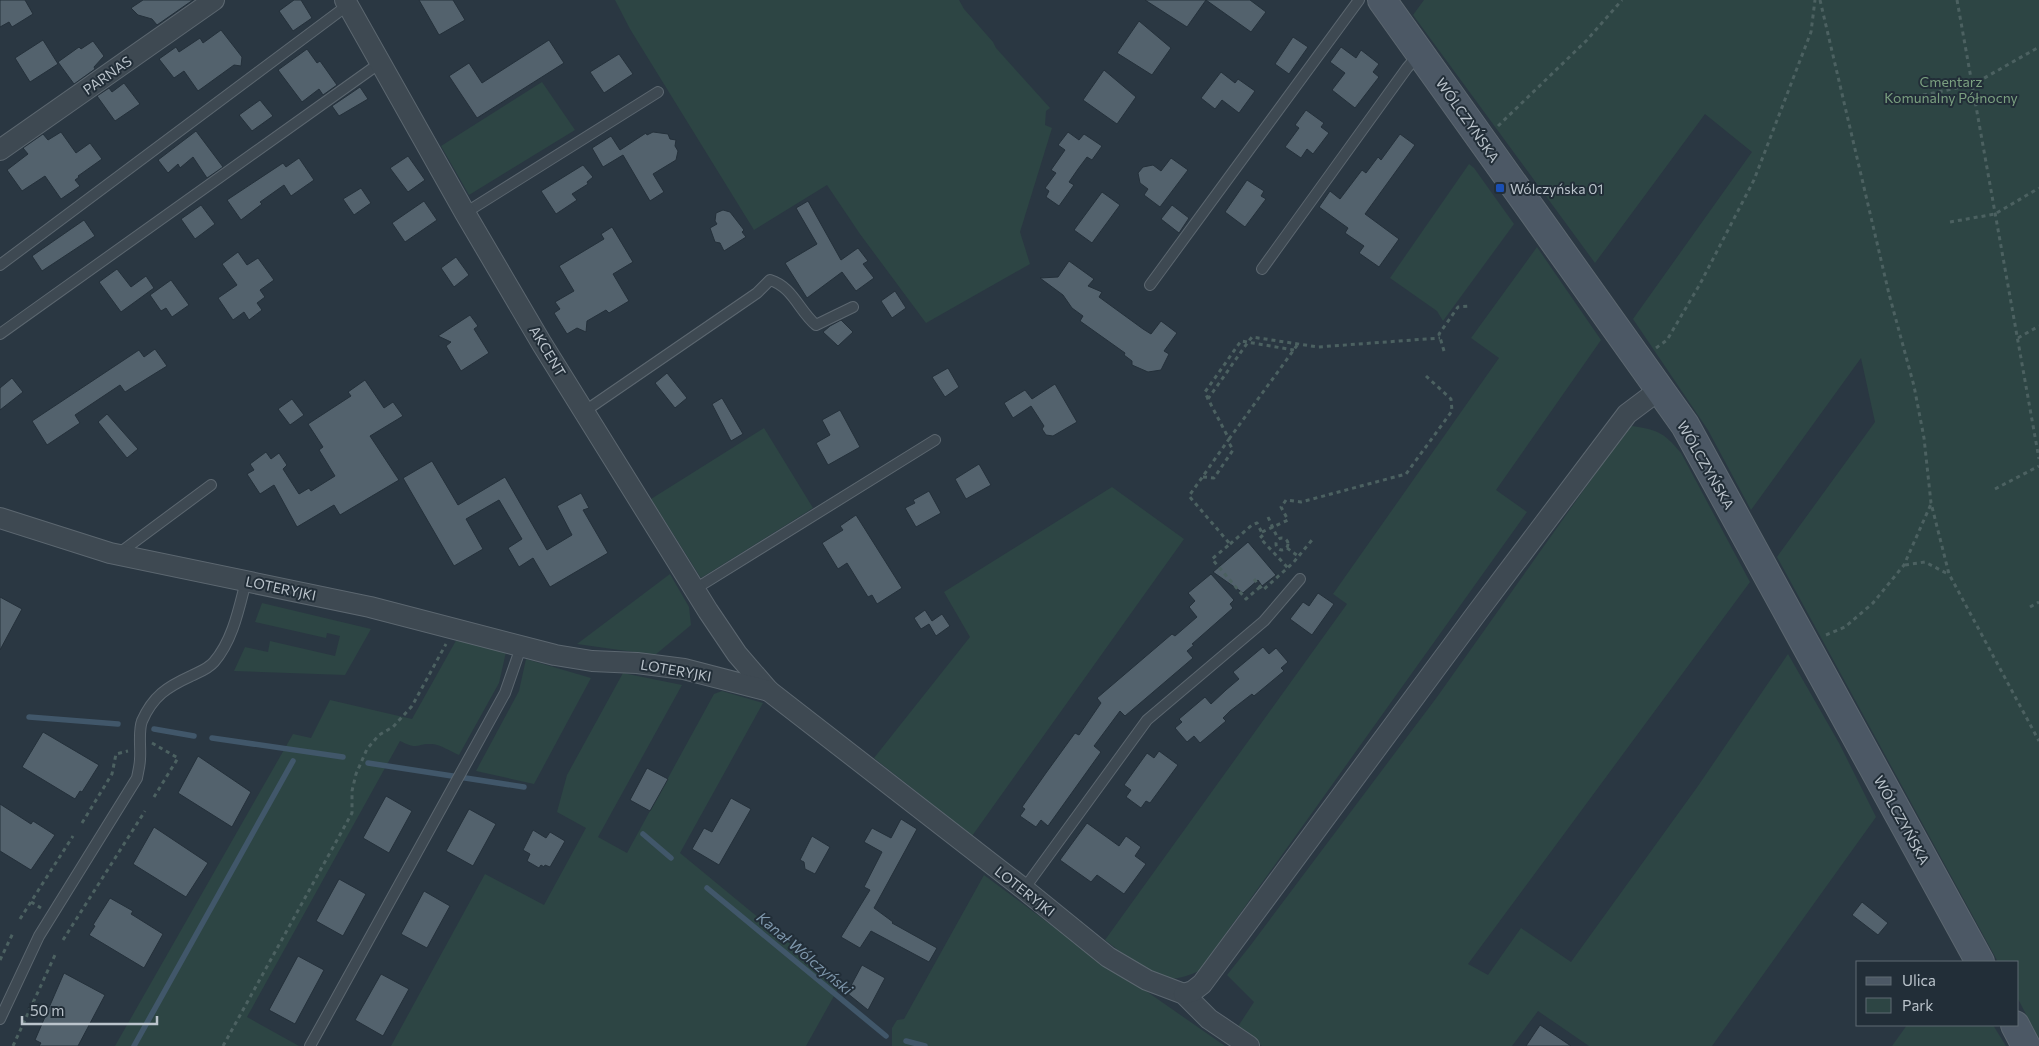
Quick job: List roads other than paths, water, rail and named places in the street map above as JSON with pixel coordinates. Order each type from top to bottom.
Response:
[{"type":"street","name":"PARNAS","points":[[0,150],[214,0]]},
{"type":"street","name":"WÓLCZYŃSKA","points":[[1382,0],[1659,390],[1686,425],[1979,961]]},
{"type":"street","name":"AKCENT","points":[[346,3],[465,213],[584,411],[708,611],[737,654],[769,691]]},
{"type":"street","points":[[1184,994],[1193,991],[1202,984],[1627,414],[1659,390]]},
{"type":"street","name":"LOTERYJKI","points":[[0,518],[117,555],[370,607],[521,647],[592,661],[637,663],[684,669],[769,691],[1108,957],[1147,980],[1168,990],[1184,994],[1209,1019],[1249,1046]]},
{"type":"street","points":[[2015,1026],[2026,1046]]},
{"type":"lane","points":[[1150,285],[1359,0]]},
{"type":"lane","points":[[0,265],[346,3]]},
{"type":"lane","points":[[1262,269],[1407,68],[1420,53]]},
{"type":"lane","points":[[0,334],[380,63]]},
{"type":"lane","points":[[465,213],[658,92]]},
{"type":"lane","points":[[584,411],[757,293],[770,280],[780,283],[816,325],[853,307]]},
{"type":"lane","points":[[695,589],[935,440]]},
{"type":"lane","points":[[117,555],[211,485]]},
{"type":"lane","points":[[1024,890],[1147,720],[1264,621],[1300,579]]},
{"type":"lane","points":[[0,1019],[39,936],[137,778],[140,761],[141,724],[148,709],[157,696],[169,686],[201,672],[214,662],[225,645],[233,626],[246,581]]},
{"type":"lane","points":[[310,1046],[504,693],[521,647]]},
{"type":"waterway","name":"Kanał Wólczyński","points":[[29,717],[118,724]]},
{"type":"waterway","name":"Kanał Wólczyński","points":[[154,729],[194,736]]},
{"type":"waterway","name":"Kanał Wólczyński","points":[[212,738],[343,757]]},
{"type":"waterway","points":[[134,1046],[293,761]]},
{"type":"waterway","name":"Kanał Wólczyński","points":[[368,763],[524,787]]},
{"type":"waterway","name":"Kanał Wólczyński","points":[[643,834],[671,858]]},
{"type":"waterway","name":"Kanał Wólczyński","points":[[707,888],[886,1036]]},
{"type":"waterway","name":"Kanał Wólczyński","points":[[906,1041],[925,1046]]},
{"type":"place","name":"Wólczyńska 01","points":[[1500,188]]},
{"type":"park label","name":"Cmentarz Komunalny Północny","points":[[1951,89]]}]
